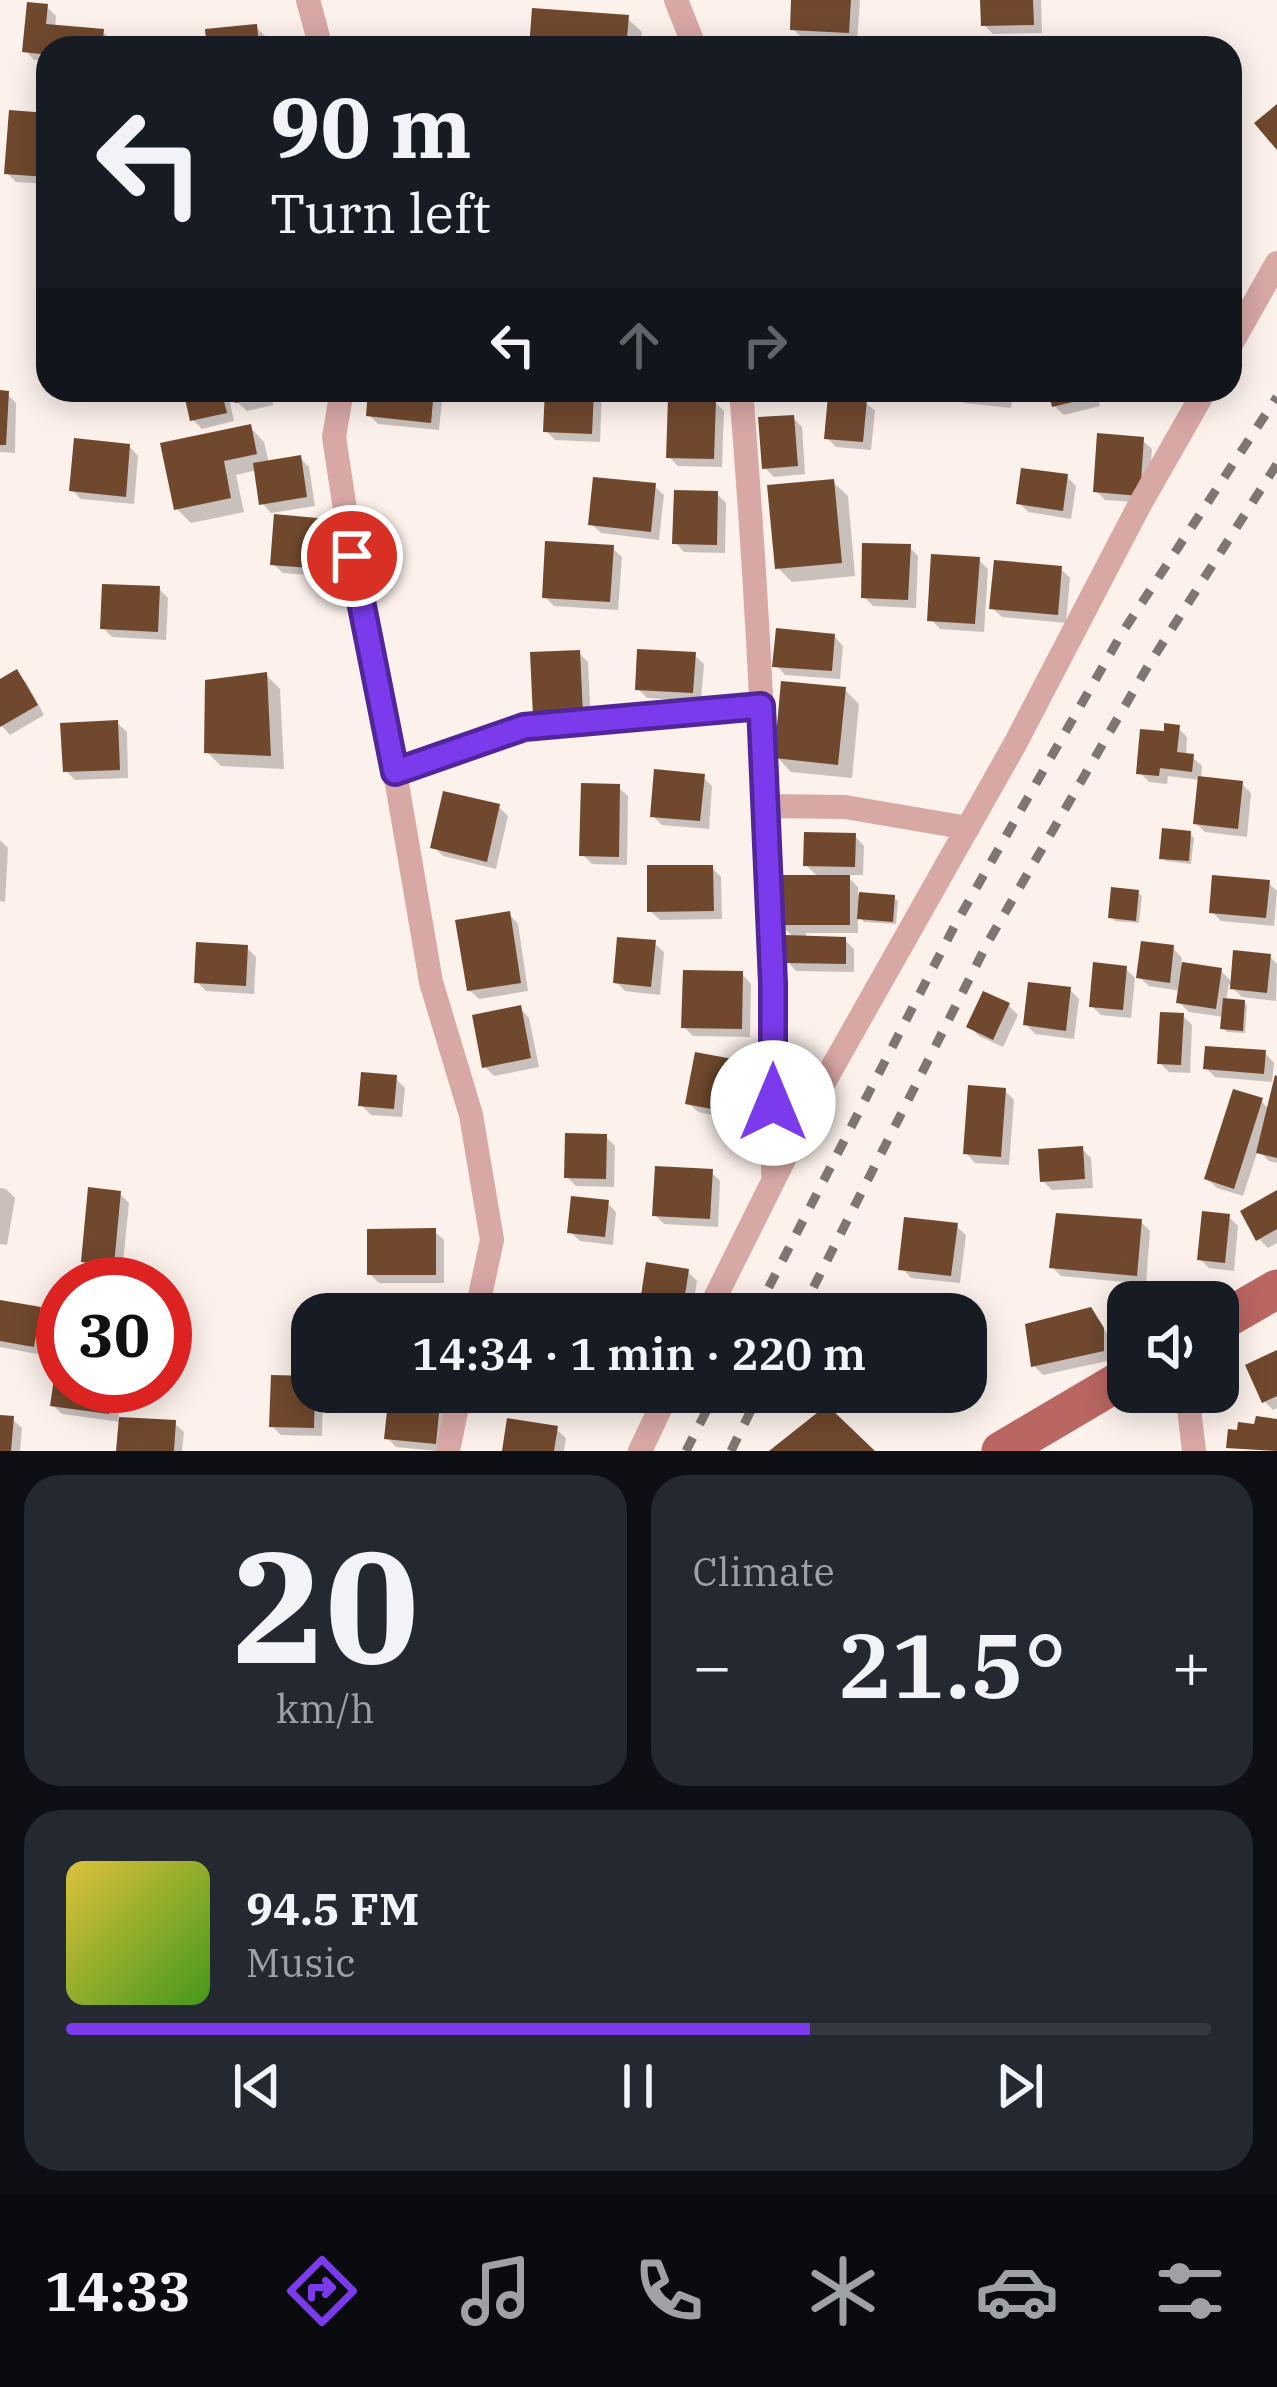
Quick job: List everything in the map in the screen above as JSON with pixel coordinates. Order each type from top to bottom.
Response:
[{"type":"main road","points":[[1239,1311],[1277,1289]]},
{"type":"main road","points":[[1001,1451],[1107,1388]]},
{"type":"street","points":[[308,0],[318,36]]},
{"type":"street","points":[[676,0],[690,36]]},
{"type":"street","points":[[1242,325],[1277,263]]},
{"type":"street","points":[[340,402],[334,437],[358,596],[395,772],[431,982],[471,1115],[492,1240],[481,1293]]},
{"type":"street","points":[[742,402],[773,983],[773,1183]]},
{"type":"street","points":[[718,1293],[810,1107],[1015,744],[1198,402]]},
{"type":"street","points":[[395,772],[524,727],[761,706]]},
{"type":"street","points":[[765,806],[845,807],[968,827]]},
{"type":"street","points":[[448,1451],[456,1413]]},
{"type":"street","points":[[640,1451],[658,1413]]},
{"type":"street","points":[[1189,1413],[1194,1451]]},
{"type":"building","points":[[791,0],[851,0],[849,33],[790,30]]},
{"type":"building","points":[[980,0],[1033,0],[1034,25],[981,26]]},
{"type":"building","points":[[27,2],[48,4],[46,24],[104,29],[103,36],[36,36],[36,53],[22,52]]},
{"type":"building","points":[[532,8],[629,15],[627,36],[530,36]]},
{"type":"building","points":[[257,24],[258,36],[206,36],[205,29]]},
{"type":"building","points":[[1277,104],[1277,150],[1254,123]]},
{"type":"building","points":[[9,110],[36,112],[36,176],[4,174]]},
{"type":"building","points":[[0,390],[9,391],[6,445],[0,445]]},
{"type":"building","points":[[186,402],[224,402],[227,413],[190,421]]},
{"type":"building","points":[[367,402],[433,402],[431,423],[366,416]]},
{"type":"building","points":[[544,402],[593,402],[592,434],[543,432]]},
{"type":"building","points":[[668,402],[716,402],[714,459],[666,458]]},
{"type":"building","points":[[827,402],[867,402],[863,442],[824,439]]},
{"type":"building","points":[[794,415],[798,466],[762,469],[758,417]]},
{"type":"building","points":[[251,424],[257,454],[224,461],[231,498],[174,510],[160,443]]},
{"type":"building","points":[[1097,433],[1144,437],[1140,496],[1093,492]]},
{"type":"building","points":[[74,438],[130,444],[126,497],[69,491]]},
{"type":"building","points":[[301,455],[307,497],[259,505],[253,463]]},
{"type":"building","points":[[1021,468],[1068,474],[1063,511],[1016,504]]},
{"type":"building","points":[[593,477],[656,483],[651,532],[588,525]]},
{"type":"building","points":[[834,479],[842,563],[775,569],[767,485]]},
{"type":"building","points":[[674,490],[718,491],[717,545],[672,544]]},
{"type":"building","points":[[274,514],[328,519],[324,569],[270,565]]},
{"type":"building","points":[[545,541],[614,545],[610,602],[542,598]]},
{"type":"building","points":[[862,543],[911,544],[908,600],[861,598]]},
{"type":"building","points":[[931,554],[980,557],[975,624],[927,621]]},
{"type":"building","points":[[994,560],[1062,566],[1058,615],[989,609]]},
{"type":"building","points":[[102,584],[160,586],[158,632],[100,629]]},
{"type":"building","points":[[776,628],[835,634],[832,671],[772,667]]},
{"type":"building","points":[[637,649],[696,652],[693,693],[635,690]]},
{"type":"building","points":[[580,650],[583,715],[533,717],[530,652]]},
{"type":"building","points":[[17,669],[38,705],[0,727],[0,679]]},
{"type":"building","points":[[267,672],[271,756],[204,753],[205,680]]},
{"type":"building","points":[[781,681],[846,687],[838,765],[774,758]]},
{"type":"building","points":[[118,720],[120,770],[63,772],[60,723]]},
{"type":"building","points":[[1164,723],[1180,725],[1177,752],[1194,754],[1192,772],[1160,768],[1159,776],[1136,774],[1140,729],[1164,731]]},
{"type":"building","points":[[654,769],[705,774],[700,821],[650,817]]},
{"type":"building","points":[[1198,776],[1243,781],[1238,829],[1193,824]]},
{"type":"building","points":[[581,783],[620,784],[619,857],[579,856]]},
{"type":"building","points":[[443,791],[500,804],[487,862],[430,848]]},
{"type":"building","points":[[1162,828],[1191,831],[1189,861],[1159,859]]},
{"type":"building","points":[[804,832],[856,833],[855,867],[803,866]]},
{"type":"building","points":[[647,865],[713,865],[714,911],[647,912]]},
{"type":"building","points":[[777,875],[850,875],[850,925],[777,925]]},
{"type":"building","points":[[1212,875],[1270,880],[1266,918],[1209,913]]},
{"type":"building","points":[[1111,887],[1139,890],[1136,921],[1108,918]]},
{"type":"building","points":[[859,892],[895,895],[893,922],[857,919]]},
{"type":"building","points":[[510,911],[521,983],[467,991],[455,920]]},
{"type":"building","points":[[785,935],[846,937],[846,964],[784,963]]},
{"type":"building","points":[[617,937],[656,940],[651,987],[613,983]]},
{"type":"building","points":[[1141,941],[1174,945],[1170,983],[1136,978]]},
{"type":"building","points":[[196,942],[248,945],[246,986],[194,983]]},
{"type":"building","points":[[1233,950],[1271,954],[1267,993],[1230,989]]},
{"type":"building","points":[[1093,962],[1127,966],[1123,1010],[1089,1007]]},
{"type":"building","points":[[1182,962],[1222,968],[1216,1009],[1176,1003]]},
{"type":"building","points":[[683,970],[743,971],[742,1029],[681,1028]]},
{"type":"building","points":[[1028,982],[1071,987],[1066,1031],[1023,1025]]},
{"type":"building","points":[[983,991],[1010,1003],[993,1040],[966,1027]]},
{"type":"building","points":[[1223,998],[1245,1000],[1243,1031],[1220,1029]]},
{"type":"building","points":[[521,1005],[531,1058],[482,1068],[472,1015]]},
{"type":"building","points":[[1160,1012],[1184,1013],[1181,1065],[1157,1064]]},
{"type":"building","points":[[1205,1046],[1266,1050],[1264,1074],[1203,1069]]},
{"type":"building","points":[[695,1052],[749,1062],[739,1114],[685,1104]]},
{"type":"building","points":[[361,1072],[397,1075],[394,1109],[358,1106]]},
{"type":"building","points":[[1277,1076],[1277,1158],[1256,1153]]},
{"type":"building","points":[[968,1085],[1006,1088],[1001,1157],[963,1154]]},
{"type":"building","points":[[1233,1089],[1263,1098],[1234,1189],[1204,1179]]},
{"type":"building","points":[[565,1133],[607,1134],[606,1179],[564,1178]]},
{"type":"building","points":[[1083,1146],[1085,1179],[1040,1182],[1038,1149]]},
{"type":"building","points":[[655,1166],[713,1169],[710,1219],[652,1216]]},
{"type":"building","points":[[88,1187],[121,1191],[115,1257],[81,1257]]},
{"type":"building","points":[[1277,1190],[1277,1229],[1256,1241],[1240,1211]]},
{"type":"building","points":[[571,1196],[609,1200],[605,1237],[567,1233]]},
{"type":"building","points":[[1202,1211],[1230,1214],[1225,1263],[1197,1260]]},
{"type":"building","points":[[1056,1213],[1142,1219],[1137,1276],[1049,1268]]},
{"type":"building","points":[[904,1217],[958,1223],[951,1276],[898,1270]]},
{"type":"building","points":[[436,1228],[436,1275],[367,1275],[367,1229]]},
{"type":"building","points":[[646,1262],[689,1269],[685,1293],[641,1293]]},
{"type":"building","points":[[0,1300],[36,1306],[34,1347],[0,1341]]},
{"type":"building","points":[[1091,1307],[1104,1328],[1104,1351],[1031,1367],[1025,1324]]},
{"type":"building","points":[[1277,1350],[1277,1396],[1262,1403],[1245,1365]]},
{"type":"building","points":[[271,1375],[291,1375],[291,1413],[314,1413],[314,1428],[269,1427]]},
{"type":"building","points":[[387,1413],[439,1413],[436,1444],[384,1439]]},
{"type":"building","points":[[817,1413],[835,1413],[875,1451],[769,1451]]},
{"type":"building","points":[[0,1415],[14,1416],[11,1451],[0,1451]]},
{"type":"building","points":[[1256,1416],[1277,1419],[1277,1451],[1226,1448],[1228,1429],[1237,1430],[1238,1422],[1254,1424]]},
{"type":"building","points":[[119,1417],[176,1420],[174,1451],[116,1451]]},
{"type":"building","points":[[507,1418],[558,1426],[554,1451],[502,1451]]},
{"type":"railway","points":[[766,1293],[954,927],[1122,633],[1277,397]]},
{"type":"railway","points":[[811,1293],[988,942],[1148,666],[1277,464]]},
{"type":"railway","points":[[686,1451],[705,1413]]},
{"type":"railway","points":[[731,1451],[750,1413]]},
{"type":"route","points":[[352,556],[395,772],[524,727],[761,706],[773,983],[773,1103]]}]
